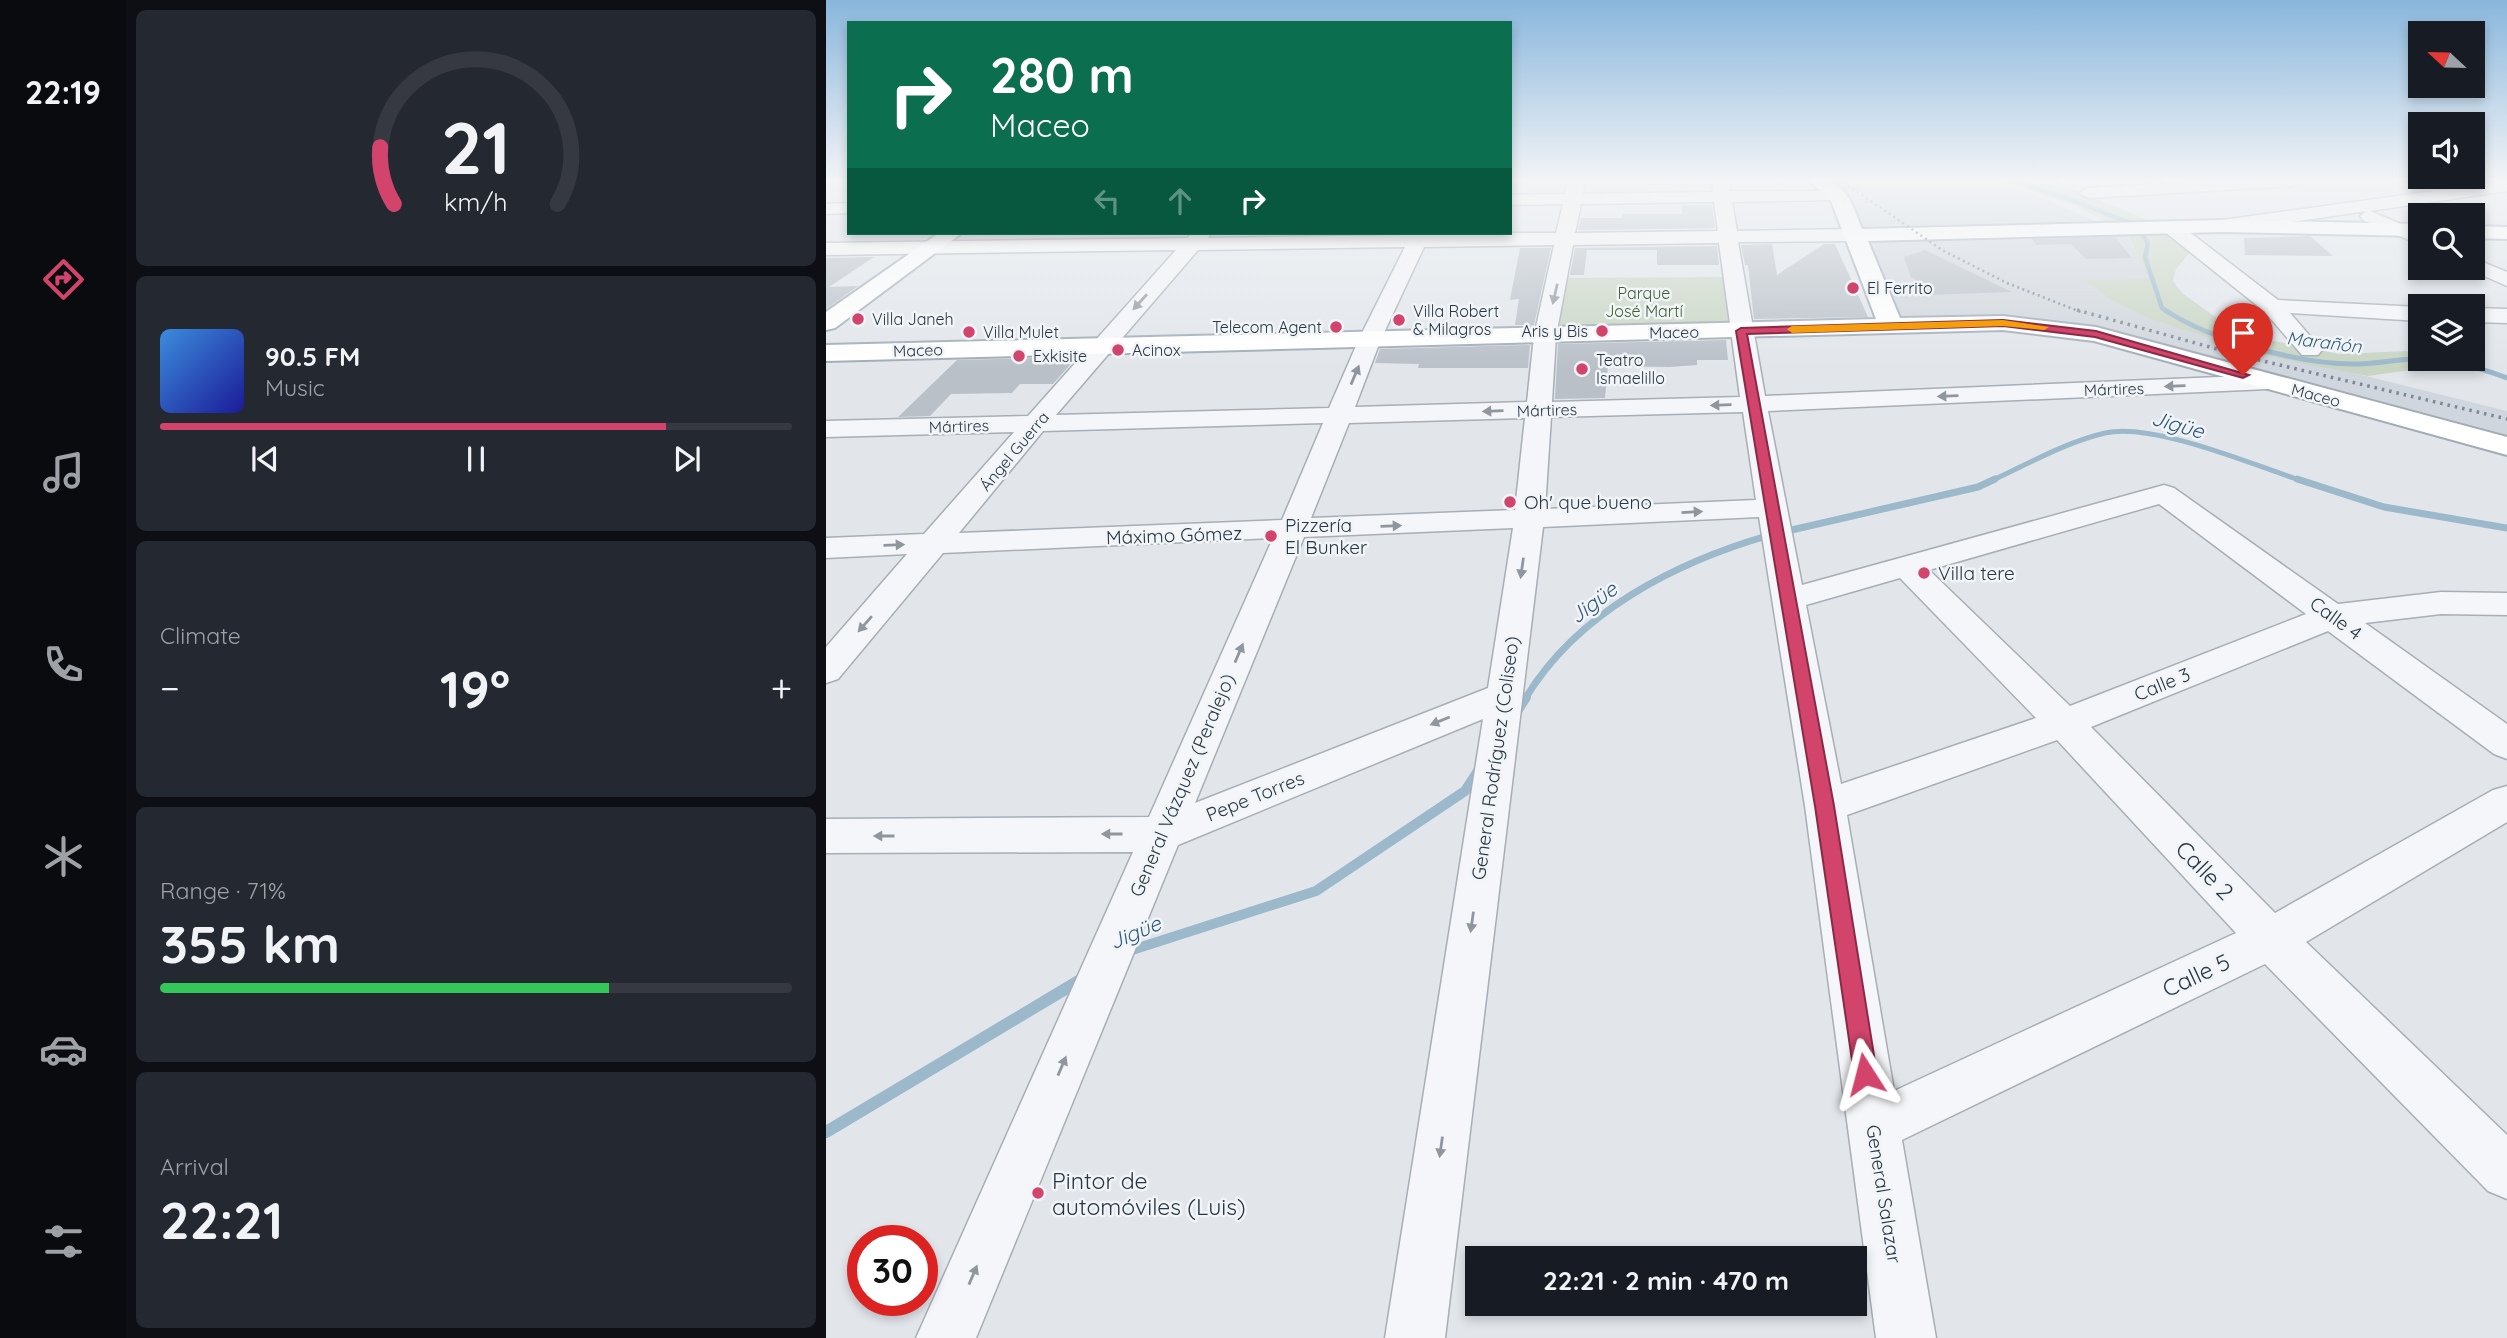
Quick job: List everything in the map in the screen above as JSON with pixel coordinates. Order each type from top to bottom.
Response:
[{"type":"main road","points":[[826,323],[941,241]]},
{"type":"main road","points":[[1856,241],[1891,327]]},
{"type":"main road","name":"Maceo","points":[[826,353],[2003,323],[2083,332],[2507,446]]},
{"type":"street","points":[[826,249],[1106,241]]},
{"type":"street","name":"Ángel Guerra","points":[[826,670],[1038,424],[1102,345],[1194,241]]},
{"type":"street","name":"General Vázquez (Peralejo)","points":[[946,1338],[1292,530],[1370,339],[1417,241]]},
{"type":"street","name":"General Rodríguez (Coliseo)","points":[[1415,1338],[1529,520],[1545,335],[1566,241]]},
{"type":"street","name":"General Salazar","points":[[1731,241],[1741,331],[1825,806],[1906,1338]]},
{"type":"street","points":[[2185,241],[2273,306],[2309,350]]},
{"type":"street","points":[[2485,270],[2507,280]]},
{"type":"street","points":[[2273,306],[2408,313]]},
{"type":"street","points":[[2485,315],[2507,316]]},
{"type":"street","name":"Mártires","points":[[826,429],[1754,404],[2268,382]]},
{"type":"street","name":"Calle 4","points":[[1905,565],[2165,494],[2507,744]]},
{"type":"street","name":"Máximo Gómez","points":[[826,548],[1529,520],[1776,524]]},
{"type":"street","points":[[1789,599],[1905,565]]},
{"type":"street","name":"Calle 2","points":[[1905,565],[2064,723],[2271,939],[2507,1172]]},
{"type":"street","name":"Calle 3","points":[[1825,806],[2064,723],[2333,616],[2441,603],[2507,604]]},
{"type":"street","name":"Pepe Torres","points":[[826,836],[1161,834],[1503,701]]},
{"type":"street","name":"Calle 5","points":[[1873,1127],[2271,939],[2507,802]]},
{"type":"shaded area","points":[[1866,241],[2130,241],[2151,279],[2113,300],[2289,357],[2507,411],[2507,437],[2096,328],[1999,317],[1901,320]]},
{"type":"green space","points":[[2131,241],[2181,241],[2188,245],[2190,252],[2176,269],[2173,281],[2182,293],[2239,334],[2339,354],[2407,351],[2408,370],[2368,376],[2267,356],[2151,319],[2112,300],[2085,280],[2150,279]]},
{"type":"green space","name":"Parque José Martí","points":[[1723,277],[1729,326],[1559,327],[1566,278]]},
{"type":"building","points":[[2034,241],[2119,241],[2132,258],[2086,259],[2071,244],[2036,245]]},
{"type":"building","points":[[2244,241],[2316,241],[2333,256],[2245,255]]},
{"type":"building","points":[[1772,244],[1777,275],[1824,244],[1835,244],[1868,317],[1754,319],[1748,265],[1745,265],[1741,245]]},
{"type":"building","points":[[1717,246],[1719,265],[1657,265],[1657,250],[1587,250],[1584,275],[1570,275],[1575,248]]},
{"type":"building","points":[[1520,248],[1551,248],[1534,325],[1515,325],[1519,299],[1510,300]]},
{"type":"building","points":[[1925,250],[2012,292],[1925,295],[1914,278],[1911,278],[1904,257]]},
{"type":"building","points":[[874,257],[829,287],[858,286],[826,309],[826,258]]},
{"type":"building","points":[[1726,340],[1728,360],[1697,360],[1697,365],[1669,367],[1608,366],[1605,398],[1555,399],[1558,344]]},
{"type":"building","points":[[1530,345],[1528,368],[1418,368],[1419,364],[1375,363],[1380,349]]},
{"type":"building","points":[[1077,357],[1053,384],[1020,384],[1012,393],[951,394],[930,416],[898,417],[957,360]]},
{"type":"waterway","name":"Marañón","points":[[2147,241],[2145,257],[2162,308],[2165,310]]},
{"type":"waterway","name":"Marañón","points":[[2165,310],[2206,331],[2282,355],[2354,364],[2413,359],[2436,360],[2473,367],[2507,378]]},
{"type":"waterway","name":"Jigüe","points":[[1991,481],[2076,442],[2105,433],[2125,431],[2175,439],[2302,481]]},
{"type":"waterway","name":"Jigüe","points":[[1783,532],[1978,487],[1995,479]]},
{"type":"waterway","name":"Jigüe","points":[[2297,479],[2384,507],[2507,528]]},
{"type":"waterway","name":"Jigüe","points":[[1525,699],[1547,668],[1572,640],[1632,594],[1699,560],[1770,535]]},
{"type":"waterway","name":"Jigüe","points":[[1516,713],[1526,697]]},
{"type":"waterway","name":"Jigüe","points":[[1129,951],[1316,891],[1465,791],[1478,771]]},
{"type":"waterway","name":"Jigüe","points":[[826,1132],[1082,979]]},
{"type":"railway","points":[[1930,241],[2007,283],[2081,312]]},
{"type":"railway","points":[[2077,310],[2242,356],[2507,419]]},
{"type":"slow traffic","points":[[1792,329],[2003,323],[2044,327]]},
{"type":"place","name":"El Ferrito","points":[[1853,288]]},
{"type":"place","name":"Villa Janeh","points":[[858,319]]},
{"type":"place","name":"Villa Robert & Milagros","points":[[1399,320]]},
{"type":"place","name":"Telecom Agent","points":[[1336,327]]},
{"type":"place","name":"Aris y Bis","points":[[1602,331]]},
{"type":"place","name":"Villa Mulet","points":[[969,332]]},
{"type":"place","name":"Acinox","points":[[1118,350]]},
{"type":"place","name":"Exkisite","points":[[1019,356]]},
{"type":"place","name":"Teatro Ismaelillo","points":[[1582,369]]},
{"type":"place","name":"Oh' que bueno","points":[[1510,502]]},
{"type":"place","name":"Pizzería El Bunker","points":[[1271,536]]},
{"type":"place","name":"Villa tere","points":[[1924,573]]},
{"type":"place","name":"Pintor de automóviles (Luis)","points":[[1038,1193]]},
{"type":"route","points":[[1865,1074],[1825,806],[1741,331],[2003,323],[2043,326],[2096,334],[2243,375]]}]
